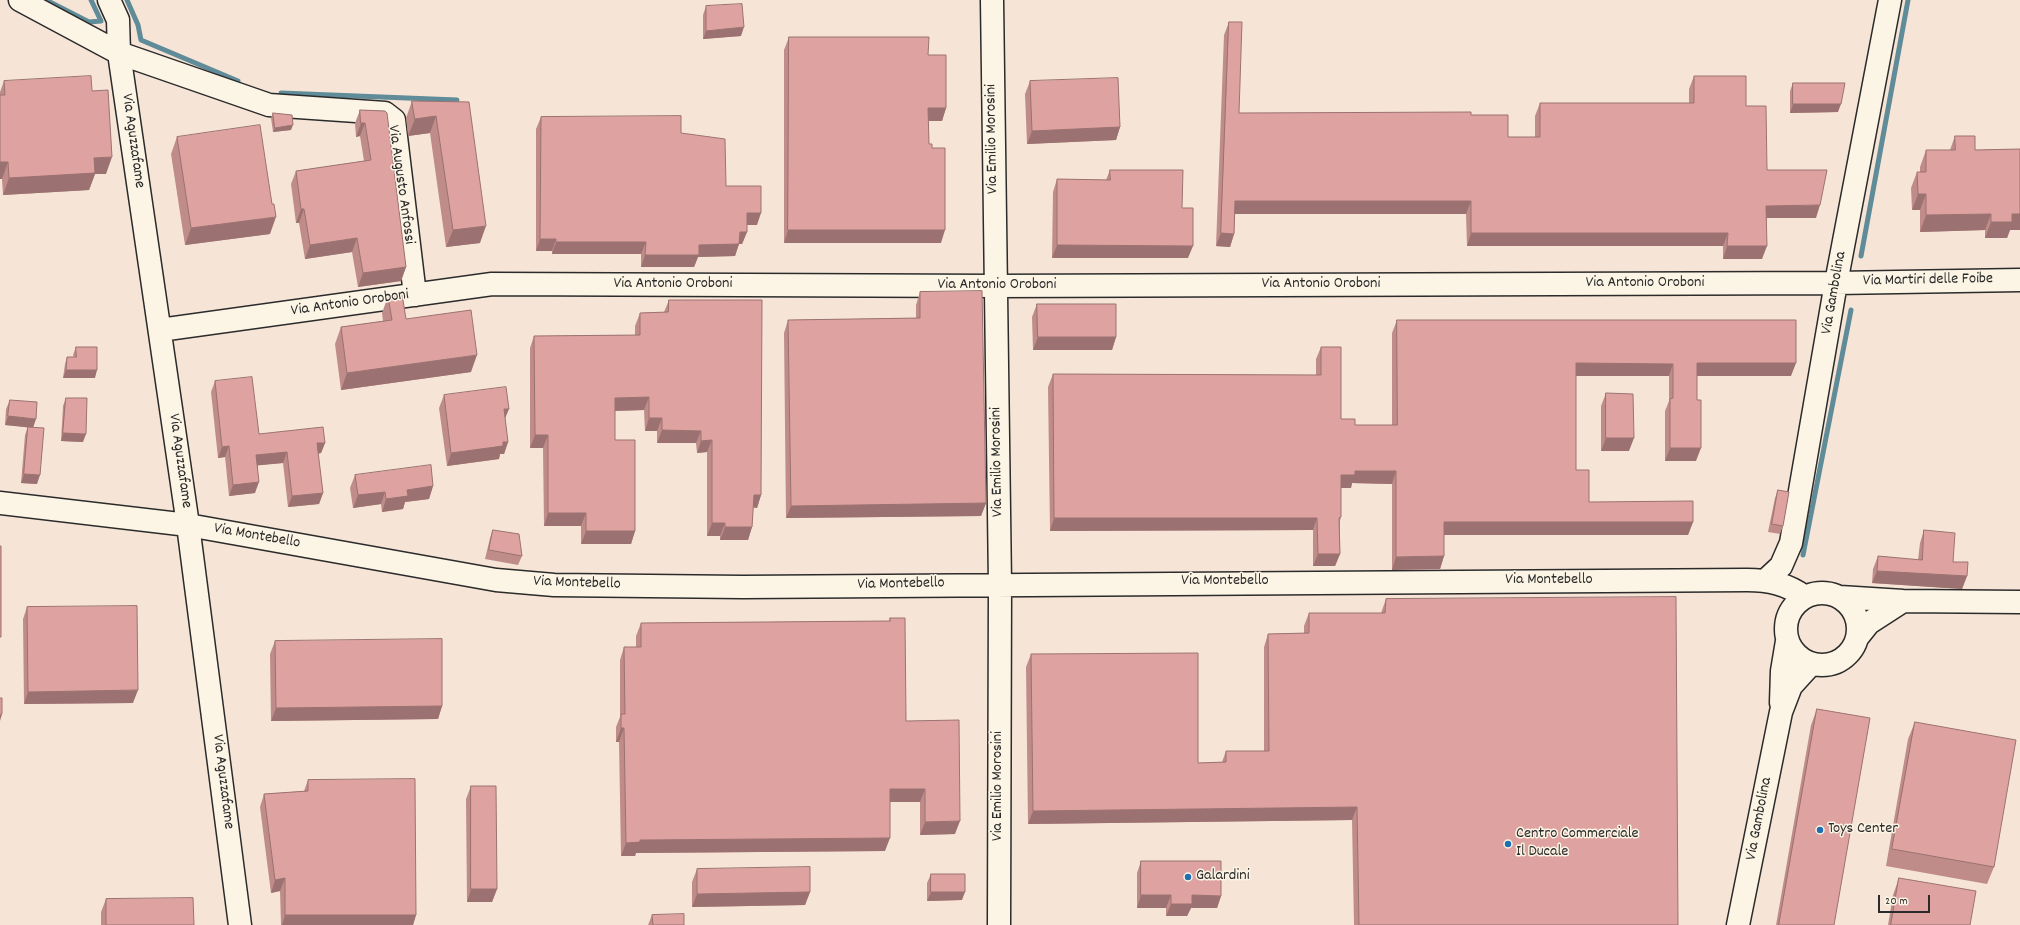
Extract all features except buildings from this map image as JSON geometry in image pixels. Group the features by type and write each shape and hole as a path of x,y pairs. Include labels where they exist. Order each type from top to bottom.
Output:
{"street":[{"name":"Via Augusto Anfossi","path":"20,0 120,53 269,105 385,113 394,120 414,295"},
{"name":"Via Aguzzafame","path":"109,0 118,20 120,53 188,525 240,925"},
{"name":"Via Emilio Morosini","path":"992,0 1000,584 999,925"},
{"name":"Via Gambolina","path":"1757,580 1781,566 1791,543 1836,283 1890,0"},
{"name":"Via Martiri delle Foibe","path":"1836,283 2020,280"},
{"name":"Via Antonio Oroboni","path":"160,330 492,284 995,286 1836,283"},
{"name":"Via Montebello","path":"0,503 188,525 496,580 554,585 744,587 1000,584 1757,580 1774,594 1786,632"},
{"path":"1791,543 1792,567 1798,592"},
{"path":"1757,580 1798,592 1829,593 1840,597 1903,601 2020,602"},
{"name":"Via Gambolina","path":"1781,712 1782,671 1786,632 1789,612 1796,603 1798,592"},
{"path":"1840,597 1849,605 1855,615 1858,626 1857,638"},
{"path":"1786,632 1792,651 1801,659 1811,664 1823,666 1834,663 1845,657 1852,649 1857,638 1868,623 1903,601"},
{"name":"Via Gambolina","path":"1738,925 1781,712 1791,686 1811,664"}],"waterway":[{"path":"46,0 89,22 101,21 91,0"},
{"path":"127,0 138,25 141,40 238,81"},
{"path":"1861,256 1908,0"},
{"path":"281,93 457,100"},
{"path":"1803,555 1851,310"}],"place":[{"name":"Toys Center","path":"1820,830"},
{"name":"Centro Commerciale Il Ducale","path":"1508,844"},
{"name":"Galardini","path":"1188,877"}]}
